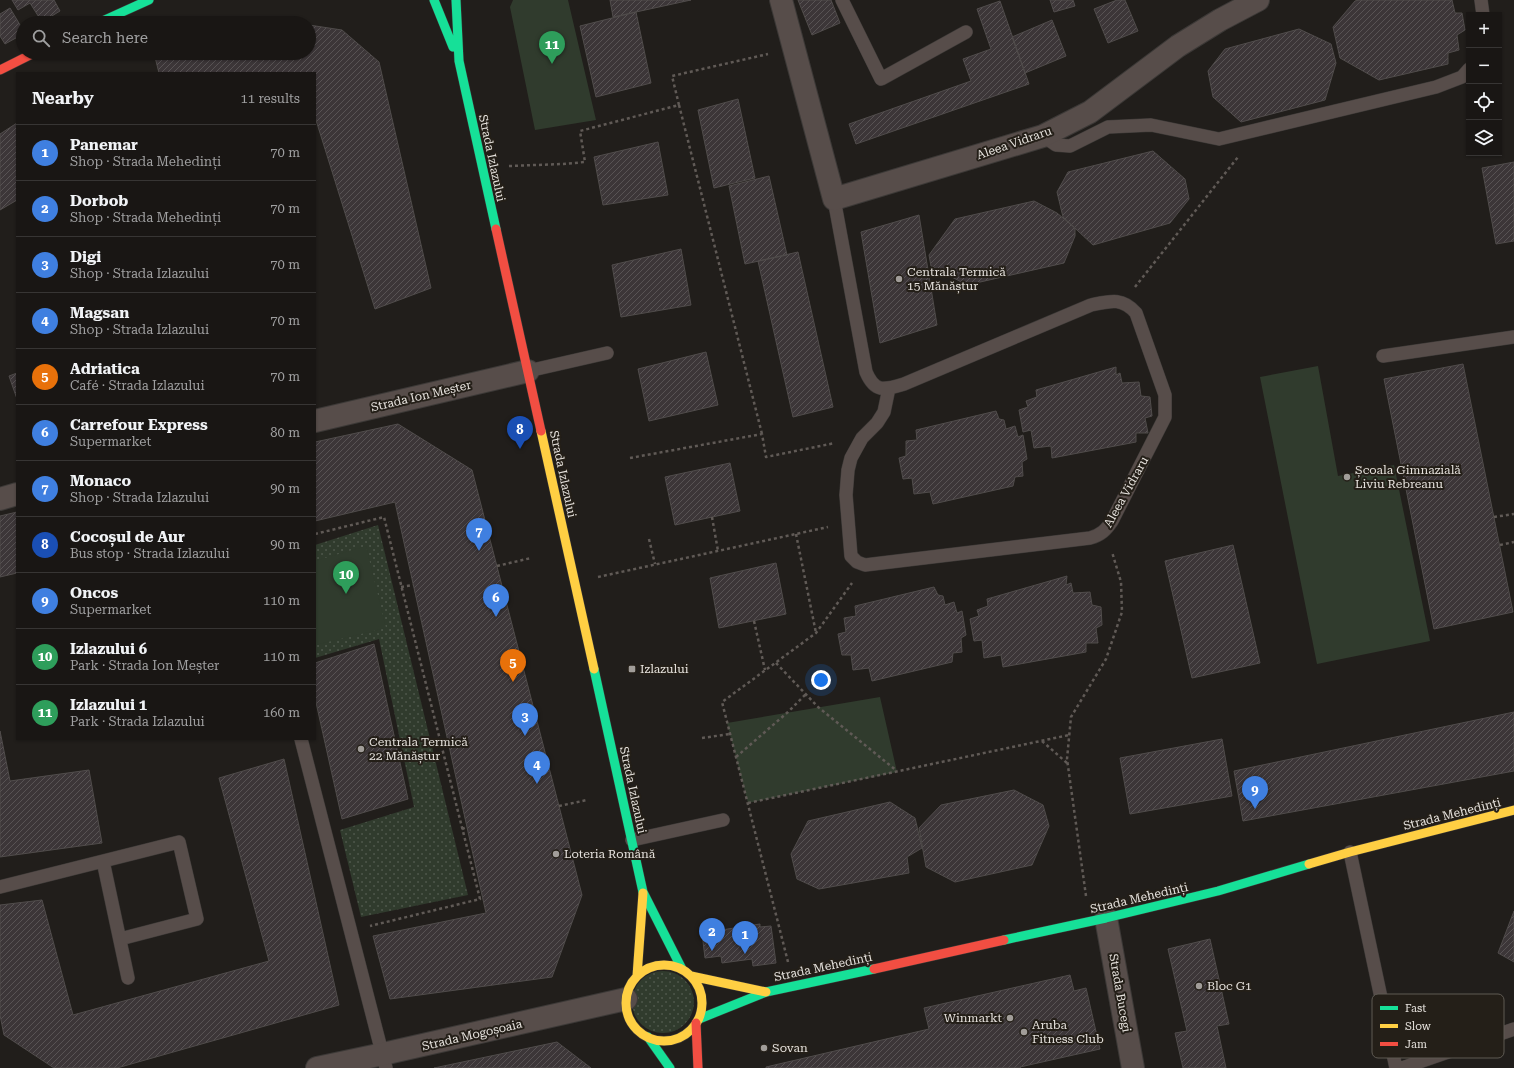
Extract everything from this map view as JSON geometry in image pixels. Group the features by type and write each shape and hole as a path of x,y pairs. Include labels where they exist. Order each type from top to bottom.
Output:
{"main road":[{"path":"114,16 149,0"},
{"name":"Strada Izlazului","path":"434,0 459,61"},
{"name":"Strada Izlazului","path":"456,0 459,61 643,892 682,969"},
{"path":"0,70 20,60"},
{"name":"Strada Mehedinți","path":"698,1021 766,992 1106,918 1218,891 1350,852 1514,810"},
{"name":"Strada Izlazului","path":"637,976 643,892"},
{"name":"Strada Izlazului","path":"626,999 629,987 637,976 647,968 658,965 670,965 682,969 692,976 698,985 702,996 702,1008 698,1021 698,1068"},
{"name":"Strada Mehedinți","path":"692,976 766,992"},
{"path":"626,999 626,1008 629,1017 640,1032 648,1037 670,1041 689,1031 698,1021"},
{"path":"648,1037 670,1068"}],"street":[{"path":"781,0 834,200"},
{"name":"Aleea Vidraru","path":"834,200 1043,136 1090,112 1178,46 1220,20 1258,0"},
{"name":"Strada Ion Meșter","path":"316,421 528,372"},
{"path":"0,499 16,494"},
{"name":"Strada Bucegi","path":"1106,918 1133,1068"},
{"name":"Strada Mogoșoaia","path":"316,1068 384,1061 626,999"}],"lane":[{"path":"842,0 881,79 966,32"},
{"path":"1481,0 1483,12"},
{"path":"1043,136 1056,145 1070,146 1108,127 1151,125 1219,139 1436,87 1462,77 1466,72"},
{"path":"834,200 866,372 871,383 878,388 890,388 904,384 1091,305 1110,301 1123,303"},
{"name":"Aleea Vidraru","path":"865,565 1090,538 1099,535 1106,530 1165,417 1165,395 1136,313 1130,306 1123,303"},
{"path":"1383,356 1514,337"},
{"path":"528,372 607,353"},
{"path":"865,565 857,562 851,556 846,495 848,470 851,458 862,438 877,423 884,412 890,388"},
{"path":"300,740 384,1061"},
{"path":"632,840 723,820"},
{"path":"0,887 179,842 197,919 120,939"},
{"path":"1350,852 1380,994"},
{"path":"103,861 128,978"},
{"path":"1504,1032 1514,1029"},
{"path":"1394,1058 1396,1068"},
{"path":"1402,1068 1431,1058"}],"path":[{"path":"793,48 672,76 762,434 766,457 862,438"},
{"path":"506,166 586,162 580,131 679,105"},
{"path":"1123,303 1261,129"},
{"path":"630,458 762,434"},
{"path":"1494,517 1514,514"},
{"path":"316,534 384,517 480,899 350,930"},
{"path":"712,517 718,551"},
{"path":"594,578 848,522"},
{"path":"1087,902 1067,763 1071,717 1106,659 1122,612 1121,582 1106,530"},
{"path":"796,534 816,633"},
{"path":"649,539 655,564"},
{"path":"1500,545 1514,542"},
{"path":"497,566 531,558"},
{"path":"789,965 722,702 816,633 865,565"},
{"path":"401,587 413,584"},
{"path":"754,621 765,670"},
{"path":"776,663 818,707 897,772"},
{"path":"736,757 788,712 806,694"},
{"path":"702,738 730,734"},
{"path":"748,803 1069,735"},
{"path":"1042,741 1067,763"},
{"path":"559,806 587,800"},
{"path":"462,828 467,827"}],"green space":[{"path":"513,0 568,0 596,120 535,130 510,7"},
{"path":"1318,366 1338,476 1394,465 1430,641 1317,664 1260,377"},
{"path":"378,525 468,895 361,917 340,830 414,807 379,639 316,658 316,545"},
{"path":"366,546 386,628 316,645 316,561"},
{"path":"880,697 897,772 748,803 727,723"},
{"path":"657,971 669,971 685,980 692,990 694,1002 692,1014 685,1024 669,1033 657,1033 646,1028 637,1019 632,1008 632,996 637,985 646,976"}],"building":[{"path":"12,0 54,0 60,11 52,16 38,16 30,3 18,10"},
{"path":"610,0 691,0 613,17"},
{"path":"798,0 831,0 840,23 812,35"},
{"path":"1050,0 1073,0 1075,6 1054,12"},
{"path":"1117,0 1125,0 1138,31 1108,43 1094,9"},
{"path":"1452,0 1455,13 1462,13 1465,30 1457,35 1459,50 1448,53 1448,64 1379,80 1340,58 1333,27 1355,1"},
{"path":"1000,1 1029,84 856,144 849,124 971,81 963,59 991,49 977,9"},
{"path":"10,8 16,18 16,38 5,44 0,36 0,14"},
{"path":"636,12 651,83 596,97 580,26"},
{"path":"1052,20 1066,56 1025,73 1012,37"},
{"path":"316,26 342,30 379,62 431,288 375,309 316,120 316,72 159,72 156,60 316,60"},
{"path":"1299,29 1331,44 1336,63 1325,100 1241,122 1213,97 1208,71 1225,49"},
{"path":"738,99 755,178 714,188 698,110"},
{"path":"16,124 16,201 0,210 0,134"},
{"path":"658,142 668,195 603,205 594,157"},
{"path":"1153,151 1185,179 1189,199 1170,223 1093,245 1063,217 1057,192 1068,172"},
{"path":"1514,162 1514,241 1496,244 1482,168"},
{"path":"769,176 787,255 745,264 729,186"},
{"path":"1034,201 1057,213 1075,228 1075,236 1064,263 967,285 931,266 929,255 955,219"},
{"name":"Centrala Termică 15 Mănăștur","path":"919,215 937,325 880,343 861,232"},
{"path":"681,249 691,305 621,317 612,265"},
{"path":"798,252 833,407 793,417 758,261"},
{"path":"706,352 718,405 649,421 638,369"},
{"path":"1463,364 1513,612 1434,629 1384,379"},
{"path":"1116,367 1116,375 1120,373 1122,383 1139,382 1141,396 1150,397 1152,416 1145,418 1148,433 1136,433 1136,442 1052,458 1051,446 1034,448 1031,430 1023,432 1019,410 1028,407 1026,401 1037,397 1036,390"},
{"path":"16,373 16,396 9,376"},
{"path":"996,411 999,419 1004,420 1006,429 1015,426 1018,437 1023,435 1027,459 1022,462 1023,476 1015,477 1013,486 933,504 930,492 914,494 912,478 903,479 899,458 906,456 906,441 917,440 916,430"},
{"path":"398,424 472,470 582,895 552,977 390,999 373,936 486,913 395,502 316,521 316,442"},
{"path":"730,463 740,511 675,525 665,477"},
{"path":"16,512 16,573 0,577 0,516"},
{"path":"1233,545 1260,663 1192,678 1165,561"},
{"path":"776,563 786,614 719,628 710,578"},
{"path":"1067,576 1066,585 1071,583 1073,593 1090,592 1092,605 1101,607 1102,625 1096,628 1098,643 1086,643 1086,652 1003,667 1001,655 984,658 982,640 974,641 970,619 979,616 977,610 988,606 987,599"},
{"path":"934,587 938,595 943,596 945,605 954,602 957,613 962,611 966,635 961,638 962,652 953,653 952,662 872,681 869,668 853,670 851,655 842,655 838,634 846,632 844,618 856,616 855,606"},
{"name":"Centrala Termică 22 Mănăștur","path":"374,644 408,799 342,819 316,702 316,663"},
{"path":"1514,712 1514,771 1243,821 1234,771"},
{"path":"0,731 10,781 89,770 102,843 0,857"},
{"path":"1222,739 1232,796 1130,814 1120,758"},
{"path":"284,759 339,1005 117,1068 54,1068 4,1035 0,1015 0,905 42,900 73,1015 269,961 219,778"},
{"path":"1014,790 1043,805 1049,826 1032,865 955,882 926,867 919,828 941,805"},
{"path":"890,802 915,818 922,848 907,857 909,873 819,889 797,879 791,854 808,821"},
{"path":"1514,911 1514,962 1498,953"},
{"path":"760,924 760,927 771,926 776,963 753,966 752,959 722,963 721,956 705,958 702,933"},
{"name":"Bloc G1","path":"1210,939 1229,1024 1217,1026 1226,1068 1183,1068 1175,1033 1187,1031 1168,949"},
{"name":"Winmarkt","path":"1070,975 1074,991 1086,988 1100,1049 1020,1067 1021,1068 766,1068 929,1029 924,1008"},
{"path":"557,1042 591,1068 434,1068"}],"traffic: fast":[{"path":"114,16 149,0"},
{"path":"434,0 453,47"},
{"path":"456,0 459,61 496,229"},
{"path":"594,669 643,892 682,969"},
{"path":"1004,940 1106,918 1218,891 1309,864"},
{"path":"699,1019 766,992 874,969"},
{"path":"648,1037 670,1068"}],"traffic: slow":[{"path":"541,431 594,669"},
{"path":"1309,864 1514,810"},
{"path":"637,976 643,893"},
{"path":"664,965 679,968 691,976 699,988 702,1003 699,1018 691,1030 679,1038 664,1041 649,1038 637,1030 629,1018 626,1003 629,988 637,976 649,968 664,965"},
{"path":"691,976 766,992"}],"traffic: jam":[{"path":"0,70 20,60"},
{"path":"496,229 541,431"},
{"path":"874,969 1004,940"},
{"path":"696,1023 698,1068"}],"place":[{"name":"Izlazului 1","path":"552,64"},
{"name":"Centrala Termică 15 Mănăștur","path":"899,279"},
{"name":"Cocoșul de Aur","path":"520,449"},
{"name":"Școala Gimnazială Liviu Rebreanu","path":"1347,477"},
{"name":"Monaco","path":"479,551"},
{"name":"Izlazului 6","path":"346,594"},
{"name":"Carrefour Express","path":"496,617"},
{"name":"Izlazului","path":"632,669"},
{"name":"Adriatica","path":"513,682"},
{"name":"Digi","path":"525,736"},
{"name":"Centrala Termică 22 Mănăștur","path":"361,749"},
{"name":"Magsan","path":"537,784"},
{"name":"Oncos","path":"1255,809"},
{"name":"Loteria Română","path":"556,854"},
{"name":"Dorbob","path":"712,951"},
{"name":"Panemar","path":"745,954"},
{"name":"Bloc G1","path":"1199,986"},
{"name":"Winmarkt","path":"1010,1018"},
{"name":"Aruba Fitness Club","path":"1024,1032"},
{"name":"Sovan","path":"764,1048"}]}
